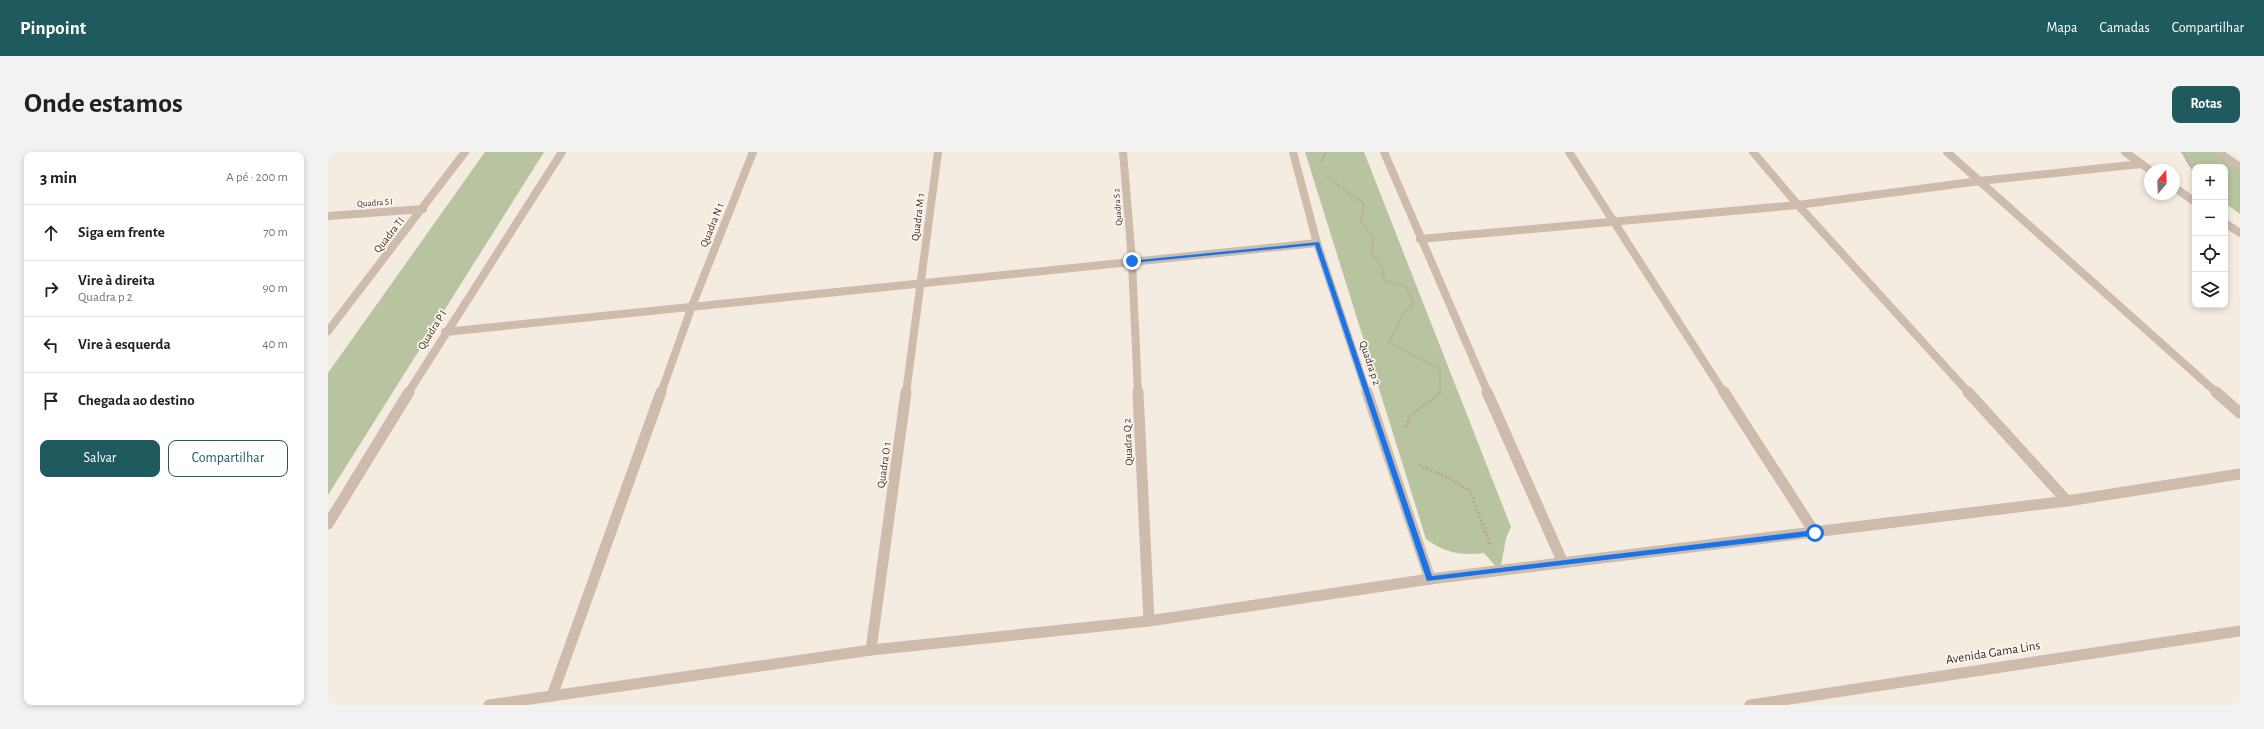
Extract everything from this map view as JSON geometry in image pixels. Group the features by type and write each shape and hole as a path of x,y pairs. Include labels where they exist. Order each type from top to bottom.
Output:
{"street":[{"name":"Quadra TI","path":"328,331 466,152"},
{"name":"Quadra P I","path":"328,524 445,332 562,152"},
{"name":"Quadra N 1","path":"552,696 692,306 753,152"},
{"name":"Quadra M 1","path":"921,284 938,152"},
{"name":"Quadra S 2","path":"1123,152 1132,261"},
{"name":"Quadra p 2","path":"1293,152 1317,243 1430,579"},
{"path":"1384,152 1420,239 1563,563"},
{"path":"1569,152 1615,220 1815,533"},
{"path":"1753,152 1798,205 2067,501"},
{"path":"1947,152 2240,413"},
{"path":"2124,152 2144,166"},
{"path":"2218,152 2240,167"},
{"path":"2227,158 2240,157"},
{"path":"1420,239 1615,220 1798,205 1980,181 2140,164"},
{"path":"2180,191 2192,200"},
{"name":"Quadra S I","path":"328,216 423,209"},
{"path":"2228,225 2240,233"},
{"path":"445,332 1317,243"},
{"name":"Quadra Q 2","path":"1132,261 1149,621"},
{"name":"Quadra O 1","path":"871,650 921,284"},
{"path":"489,705 871,650 1149,621 1430,579 2067,501 2240,474"},
{"name":"Avenida Gama Lins","path":"1750,705 2240,630"}],"path":[{"path":"1318,168 1326,152"},
{"path":"2182,152 2192,170"},
{"path":"1323,172 1331,182 1354,193 1364,204 1361,222 1373,237 1372,253 1383,268 1384,280 1405,286 1414,302 1403,314 1390,343 1440,369 1441,392 1410,416 1403,434"},
{"path":"1412,463 1447,477 1470,491 1500,571"}],"green space":[{"path":"485,152 544,152 328,495 328,373"},
{"path":"1305,152 1364,152 1511,527 1506,538 1500,571 1484,553 1461,554 1440,548 1426,539"},
{"path":"2182,152 2214,152 2240,170 2240,214 2228,205 2228,164 2192,164 2192,170"}],"route":[{"path":"1132,261 1317,243 1430,579 1815,533"}]}
